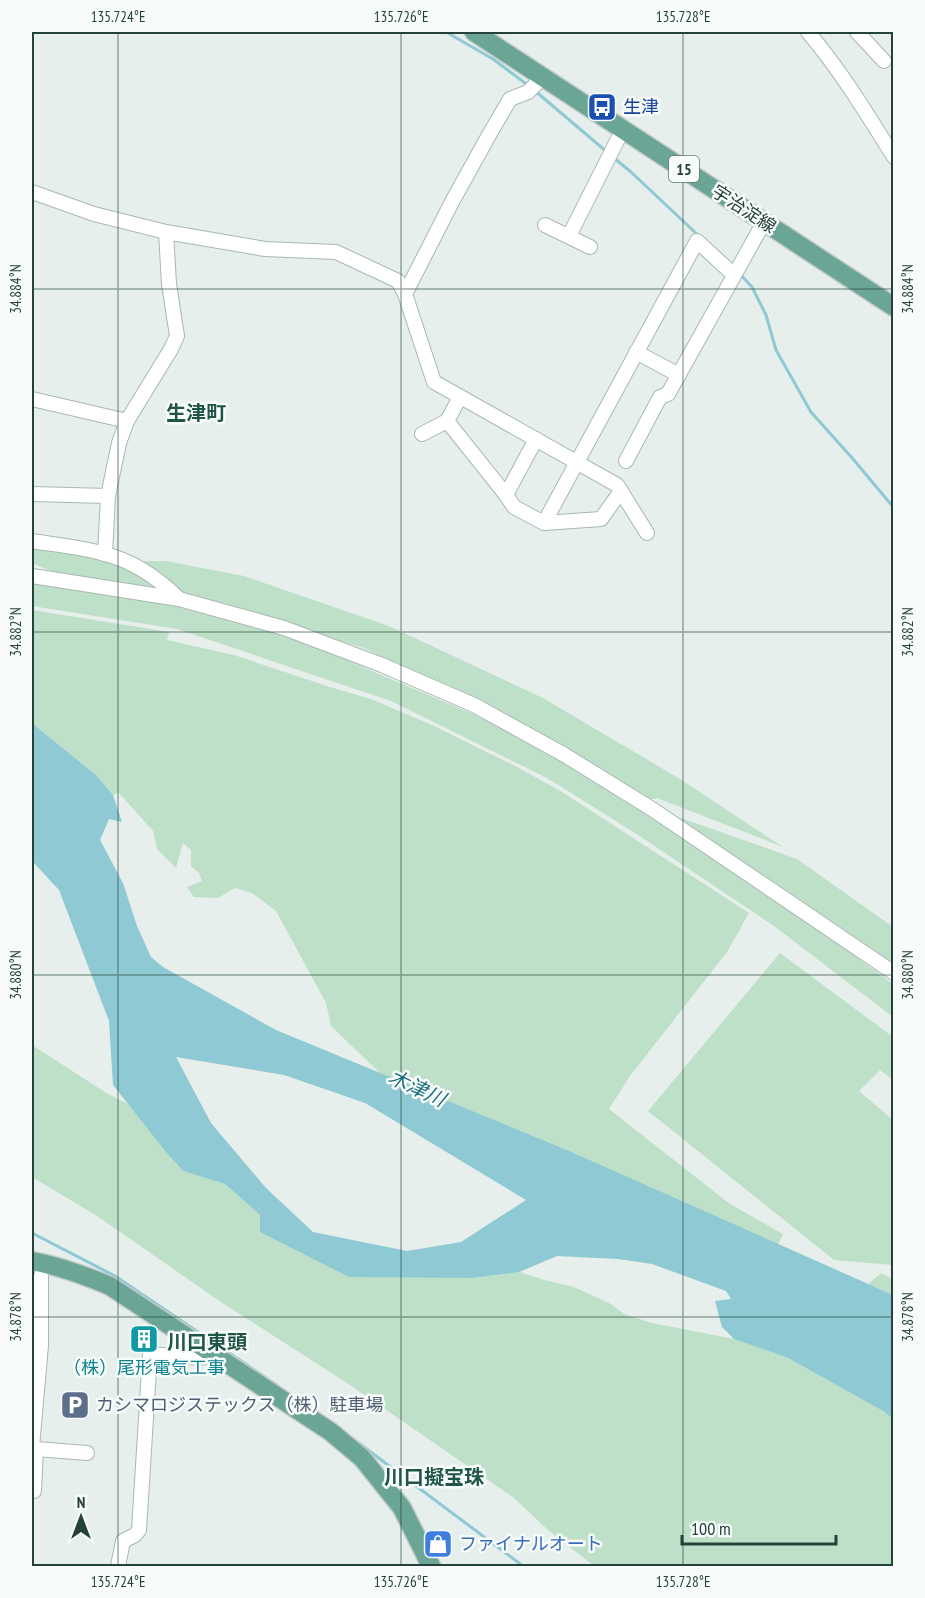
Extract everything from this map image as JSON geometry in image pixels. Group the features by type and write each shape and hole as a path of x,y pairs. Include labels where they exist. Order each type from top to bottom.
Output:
{"main road":[{"name":"宇治淀線","path":"474,32 894,307"},
{"path":"36,1269 52,1265 110,1286 331,1432 362,1458 402,1508 431,1566"}],"street":[{"path":"808,32 830,57 894,157"},
{"path":"857,32 884,61"},
{"path":"405,294 463,182 510,99 528,92 543,77"},
{"path":"569,236 623,129"},
{"path":"32,192 94,214 166,232 265,249 336,252 398,281 405,294 434,382 617,485 647,533"},
{"path":"626,461 660,397 668,393 679,375 764,222"},
{"path":"545,225 590,247"},
{"path":"105,554 108,496 119,443 128,421 177,336 169,284 166,232"},
{"path":"544,523 697,241 734,275"},
{"path":"636,352 679,375"},
{"path":"422,434 447,421 460,397"},
{"path":"32,399 128,421"},
{"path":"447,421 514,507 544,523 601,519 621,491"},
{"path":"506,495 536,439"},
{"path":"32,494 108,496"},
{"path":"32,541 105,554 128,562 154,578 179,599"},
{"path":"32,568 49,578"},
{"path":"32,576 179,599 284,628 382,665 474,705 563,754 652,809 894,973"},
{"path":"34,1491 36,1269"},
{"path":"118,1566 123,1541 135,1535 139,1530 150,1354 200,1358 214,1354"},
{"path":"33,1447 87,1454"}],"green space":[{"path":"32,546 104,557 123,564 167,593 51,571 32,563"},
{"path":"132,561 166,561 244,576 389,626 543,698 680,779 783,847 657,798 646,801 477,702 364,648 182,594"},
{"path":"32,580 178,607 288,635 475,715 555,756 646,810 786,905 893,984 893,1017 774,926 635,833 547,778 391,701 177,629 32,606"},
{"path":"32,610 169,632 167,640 234,655 371,699 434,726 559,790 749,913 727,952 630,1076 609,1109 730,1204 783,1234 778,1245 567,1150 381,1074 331,1026 326,1003 276,911 252,893 235,888 218,898 194,897 187,887 202,881 199,873 191,866 191,850 183,843 176,868 157,849 153,831 119,793 113,795 97,776 32,723"},
{"path":"667,813 797,859 893,927 893,966"},
{"path":"780,953 893,1037 892,1079 880,1070 859,1091 893,1120 893,1265 834,1260 648,1111"},
{"path":"32,1045 108,1094 128,1104 183,1171 225,1184 260,1215 261,1232 349,1276 472,1278 519,1272 574,1287 611,1304 624,1314 652,1323 734,1339 788,1358 886,1412 893,1419 893,1566 594,1566 548,1530 514,1498 97,1216 32,1177"},
{"path":"881,1273 893,1279 893,1295 868,1284"}],"water":[{"path":"32,723 97,776 113,795 122,822 109,819 100,840 123,883 137,926 151,957 163,967 276,1030 567,1150 893,1295 893,1419 885,1412 788,1358 734,1339 722,1327 715,1301 731,1299 726,1291 652,1264 618,1259 557,1256 519,1272 472,1278 349,1277 260,1232 260,1215 225,1184 183,1171 113,1085 109,1021 59,890 32,861","holes":["176,1057 284,1075 365,1103 526,1200 461,1242 407,1251 313,1232 266,1188 211,1123"]}],"waterway":[{"path":"446,32 493,59 529,86"},
{"path":"534,90 607,152"},
{"path":"614,158 700,237"},
{"path":"740,274 752,287 766,315 776,350 811,412 894,508"},
{"path":"32,1233 115,1276 278,1386"},
{"path":"352,1438 523,1566"}],"place":[{"name":"生津","path":"602,107"},
{"name":"（株）尾形電気工事","path":"144,1339"},
{"name":"カシマロジステックス（株）駐車場","path":"75,1405"},
{"name":"ファイナルオート","path":"438,1544"}],"district":[{"name":"生津町","path":"196,413"},
{"name":"川口東頭","path":"207,1342"},
{"name":"川口擬宝珠","path":"434,1477"}],"water label":[{"name":"木津川","path":"417,1088"}]}
